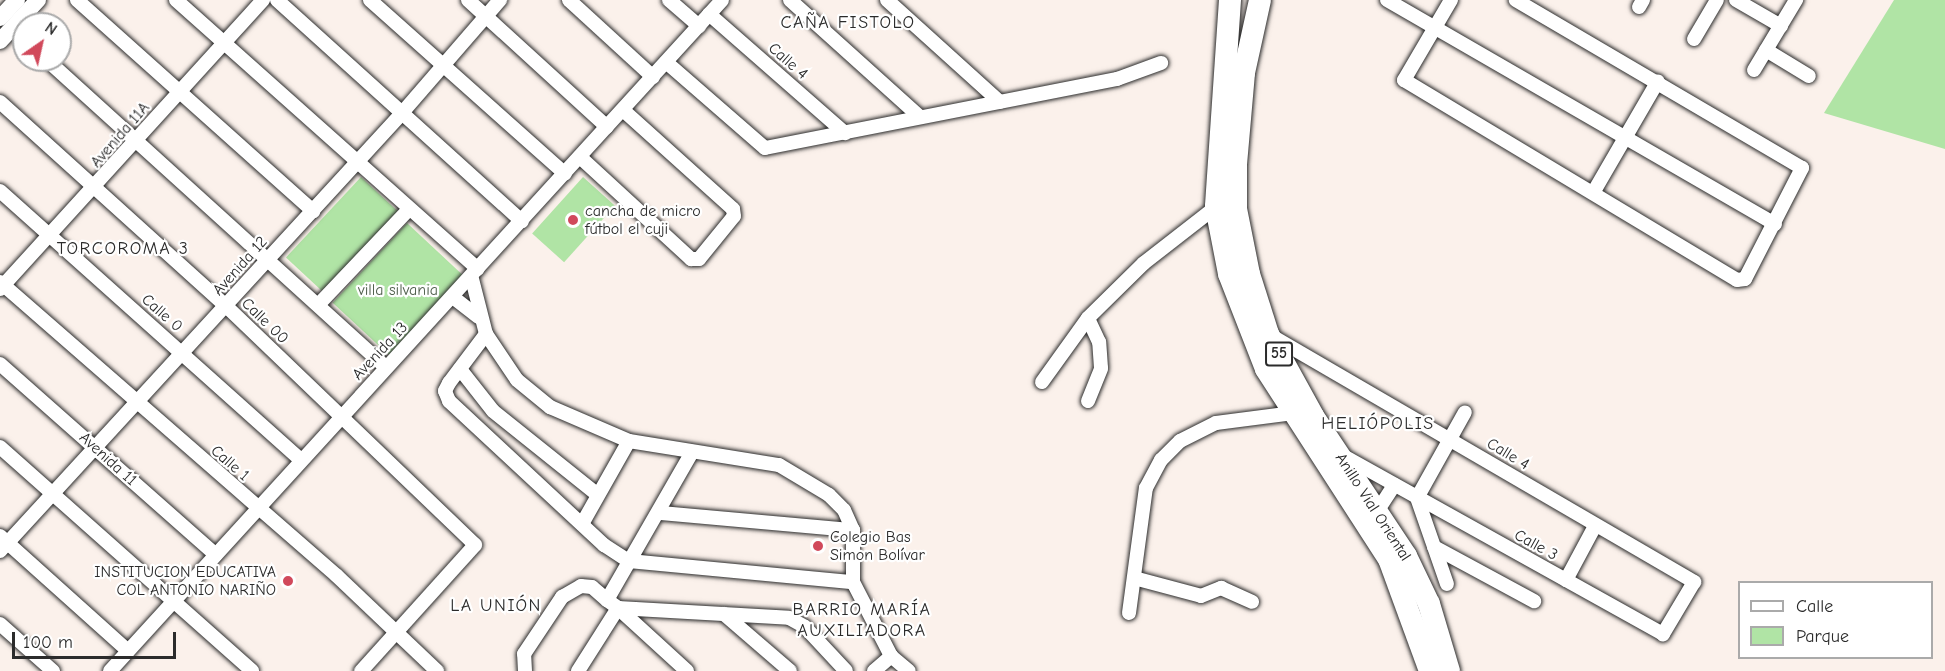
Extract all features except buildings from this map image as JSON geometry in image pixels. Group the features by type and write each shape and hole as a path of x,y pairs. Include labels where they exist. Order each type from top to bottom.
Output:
{"highway":[{"name":"Anillo Vial Oriental","path":"1230,0 1216,207 1242,314 1266,369 1389,559 1430,671"},
{"name":"Anillo Vial Oriental","path":"1260,0 1244,73 1236,209 1268,334 1290,375 1378,510 1429,604 1449,671"}],"street":[{"path":"0,41 17,0"},
{"path":"7,24 38,0"},
{"path":"77,0 313,211"},
{"path":"176,0 409,208 475,274 478,317 486,334 517,380 550,407 629,441 779,465 829,495 844,510 853,530 853,582 891,656 909,671"},
{"name":"Avenida 11A","path":"1,286 96,187 263,0"},
{"path":"276,0 522,221"},
{"path":"370,0 564,174"},
{"path":"468,0 607,128"},
{"name":"Avenida 12","path":"2,543 137,404 402,113 442,64 500,0"},
{"path":"568,0 653,77"},
{"path":"669,0 699,26"},
{"name":"Avenida 13","path":"110,671 385,367 454,298 722,0"},
{"path":"790,0 919,116"},
{"path":"887,0 1000,102"},
{"path":"1387,0 1775,224"},
{"path":"1450,0 1404,80 1737,280 1745,279 1802,168 1658,81 1516,0"},
{"path":"1694,39 1717,0"},
{"path":"1736,0 1781,26"},
{"path":"1754,70 1796,0"},
{"name":"Calle 4","path":"709,14 844,132"},
{"path":"1766,50 1809,76"},
{"path":"666,62 765,148 1117,79 1161,63"},
{"path":"60,72 319,304 385,367"},
{"path":"1593,193 1658,81"},
{"name":"Calle 00","path":"0,102 226,306 476,545 396,633"},
{"path":"580,157 691,259 699,259 734,216 733,209 623,110"},
{"name":"Calle 0","path":"0,191 301,459"},
{"path":"1042,382 1088,318 1144,263 1216,207"},
{"path":"319,304 409,208"},
{"name":"Calle 1","path":"1,286 258,508 437,671"},
{"path":"454,298 478,317"},
{"path":"1088,318 1099,342 1101,368 1088,401"},
{"path":"486,334 445,391 449,401 582,524 629,561 853,582"},
{"name":"Calle 4","path":"1268,334 1694,582 1663,634"},
{"path":"1290,375 1306,356"},
{"name":"Avenida 11","path":"0,364 216,555"},
{"path":"460,369 493,411 598,495"},
{"path":"1447,584 1417,498 1465,412"},
{"path":"1130,613 1146,488 1161,460 1180,441 1216,423 1293,413"},
{"path":"582,524 629,441"},
{"path":"0,447 172,603 252,671"},
{"path":"578,671 613,604 629,561 661,513 692,452"},
{"name":"Calle 3","path":"1340,455 1663,634"},
{"path":"1378,510 1394,485"},
{"path":"661,513 853,530"},
{"path":"1566,580 1595,525"},
{"path":"2,543 128,651"},
{"path":"1434,547 1534,601"},
{"path":"1134,578 1201,596 1221,588 1252,602"},
{"path":"525,671 524,654 562,597 581,585 592,586 687,671"},
{"path":"613,604 789,618 805,627 846,671"},
{"path":"724,614 790,671"},
{"path":"0,624 53,671"},
{"path":"361,671 396,633"},
{"path":"874,671 891,656"}],"green space":[{"path":"1894,0 1945,0 1945,149 1824,113"},
{"path":"361,177 398,211 323,292 286,257"},
{"name":"cancha de micro fútbol el cuji","path":"583,177 615,206 564,262 532,233"},
{"name":"villa silvania","path":"407,223 465,277 390,357 333,303"}],"place":[{"name":"cancha de micro fútbol el cuji","path":"573,220"},
{"name":"Colegio Bas Simon Bolívar","path":"818,546"},
{"name":"INSTITUCION EDUCATIVA COL ANTONIO NARIÑO","path":"288,581"}],"district":[{"name":"CAÑA FISTOLO","path":"848,23"},
{"name":"TORCOROMA 3","path":"123,249"},
{"name":"HELIÓPOLIS","path":"1378,424"},
{"name":"LA UNIÓN","path":"496,606"},
{"name":"BARRIO MARÍA AUXILIADORA","path":"862,621"}]}
